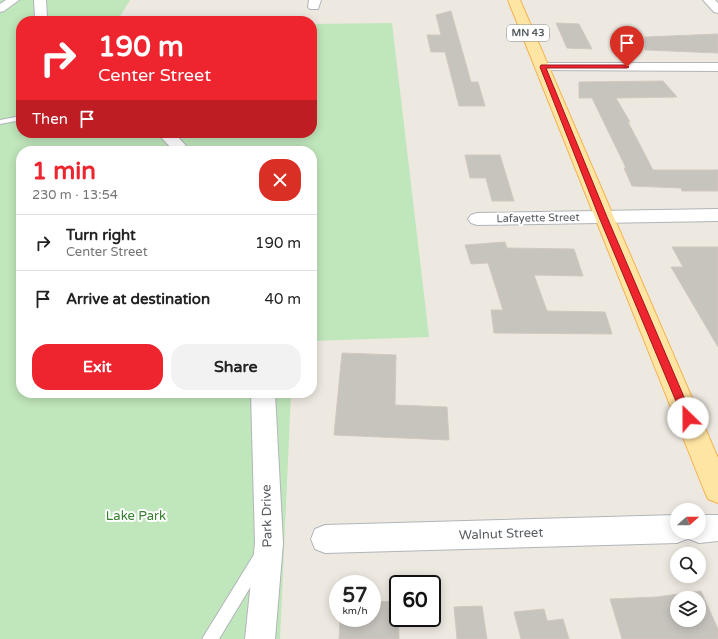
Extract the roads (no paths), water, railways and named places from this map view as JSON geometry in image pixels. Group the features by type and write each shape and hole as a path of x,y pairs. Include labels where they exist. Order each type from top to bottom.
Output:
{"main road":[{"name":"MN 43","path":"514,0 543,67 603,217 718,490"}],"street":[{"path":"0,9 13,0"},
{"path":"40,0 41,16"},
{"path":"709,0 718,10"},
{"path":"543,67 718,67"},
{"path":"170,138 178,146"},
{"name":"Lafayette Street","path":"478,219 718,215"},
{"name":"Park Drive","path":"260,639 269,543 263,398"},
{"path":"706,529 718,528"},
{"name":"Walnut Street","path":"325,539 670,529"}],"lane":[{"path":"0,122 16,119"},
{"path":"210,639 269,543"}],"park label":[{"name":"Lake Park","path":"136,516"}]}
